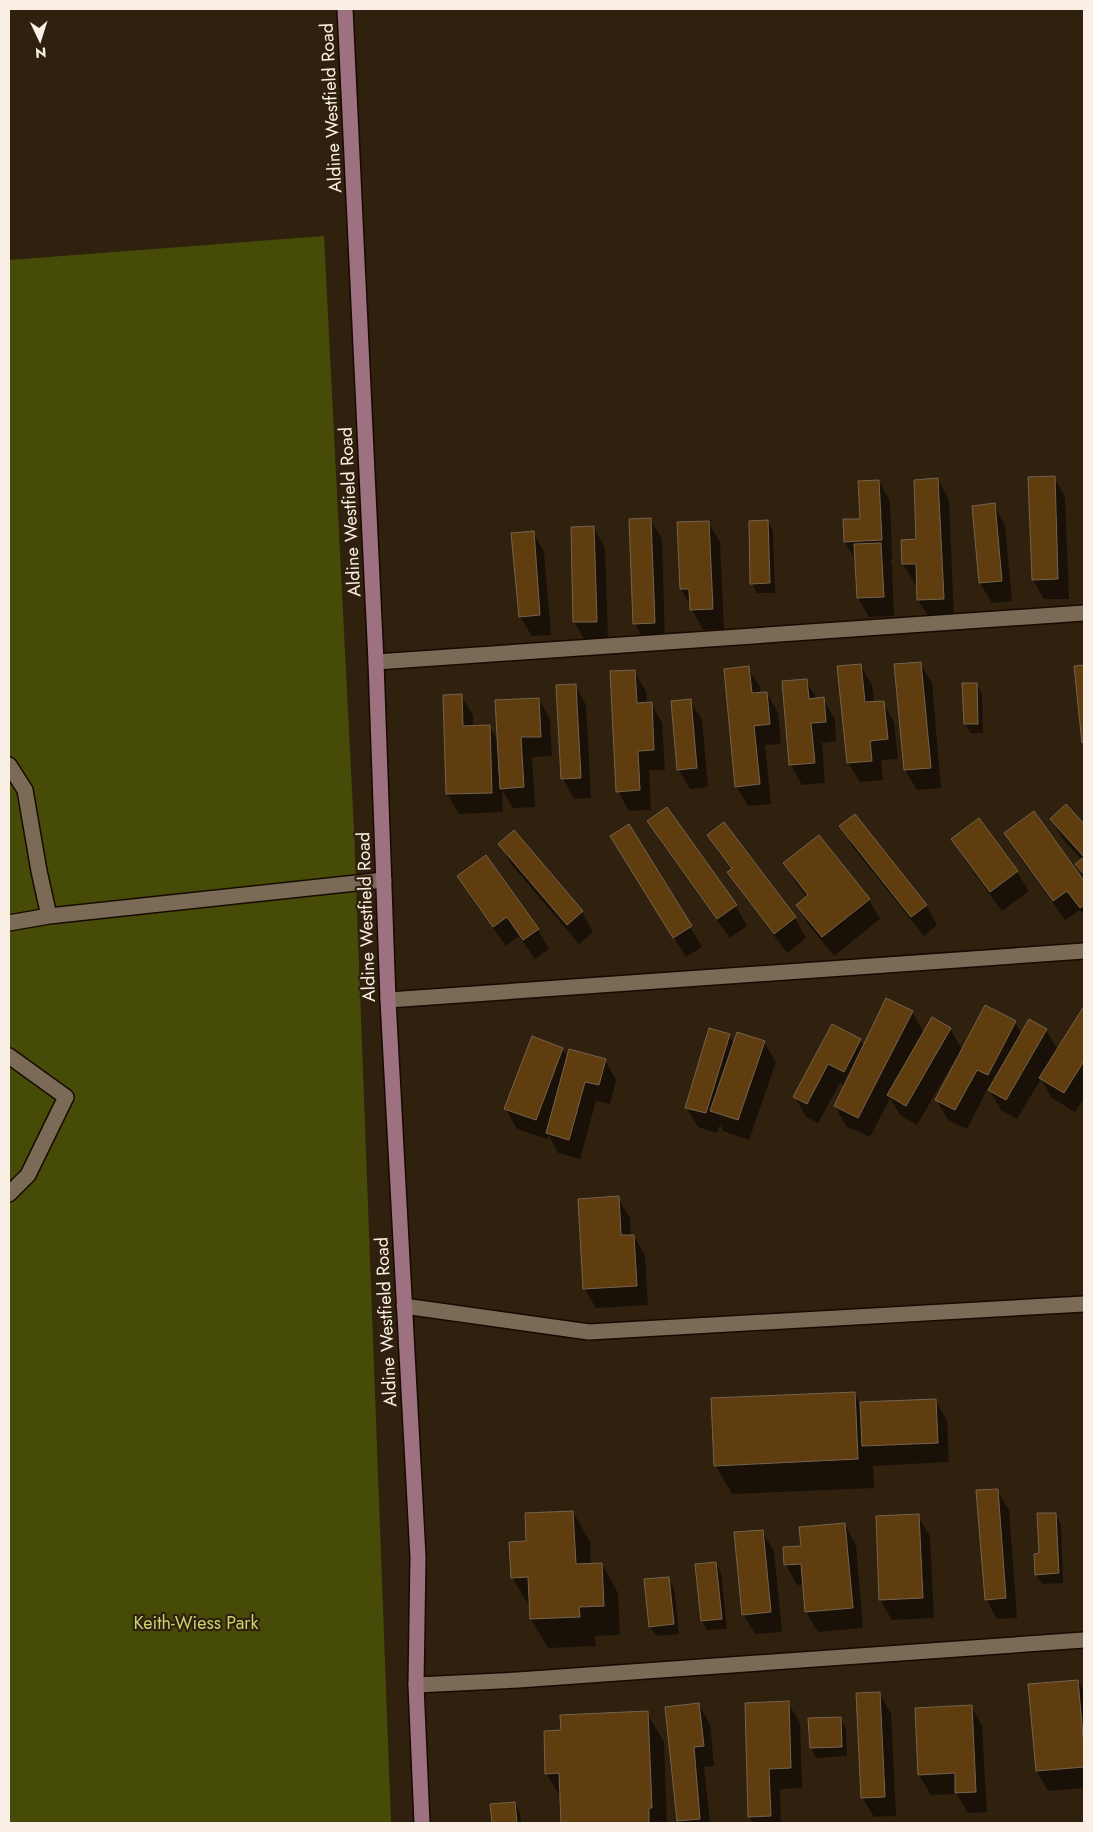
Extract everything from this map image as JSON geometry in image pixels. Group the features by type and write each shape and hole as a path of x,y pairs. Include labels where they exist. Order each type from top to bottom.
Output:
{"main road":[{"name":"Aldine Westfield Road","path":"345,9 376,662 388,1000 418,1557 416,1686 422,1823"}],"lane":[{"path":"376,662 1084,613"},
{"path":"9,765 25,790 49,916"},
{"path":"9,923 49,916 384,880"},
{"path":"388,1000 1084,951"},
{"path":"9,1056 66,1097 28,1175 9,1194"},
{"path":"404,1306 589,1332 1084,1304"},
{"path":"416,1686 526,1680 1084,1640"}],"green space":[{"name":"Keith-Wiess Park","path":"324,236 354,830 391,1823 9,1823 9,260"}],"building":[{"path":"1055,476 1058,579 1032,580 1028,477"},
{"path":"938,478 944,599 917,600 916,564 902,564 901,540 916,539 914,480"},
{"path":"879,480 882,540 844,542 843,519 860,519 858,481"},
{"path":"995,503 1002,581 979,583 972,506"},
{"path":"651,518 655,623 633,624 629,519"},
{"path":"768,520 770,583 750,584 749,521"},
{"path":"709,521 713,609 690,610 689,589 680,589 677,522"},
{"path":"594,526 597,622 573,622 571,527"},
{"path":"534,531 540,615 519,617 511,533"},
{"path":"881,543 884,597 857,598 854,544"},
{"path":"921,662 931,768 904,770 894,664"},
{"path":"861,664 865,702 884,701 888,739 870,741 872,761 847,763 837,666"},
{"path":"1084,665 1084,742 1082,743 1074,666"},
{"path":"749,666 752,693 767,692 770,724 754,726 760,784 735,787 724,669"},
{"path":"635,670 637,703 652,702 654,750 638,751 640,790 616,792 610,671"},
{"path":"807,679 809,699 824,697 826,722 811,723 815,763 789,765 782,681"},
{"path":"962,683 977,683 978,724 964,724"},
{"path":"576,684 581,778 561,779 556,685"},
{"path":"462,694 463,726 490,725 492,793 446,794 443,695"},
{"path":"539,698 541,737 521,737 524,787 500,789 495,700"},
{"path":"691,699 697,768 677,770 671,701"},
{"path":"1066,804 1084,824 1084,857 1050,819"},
{"path":"667,807 737,905 717,919 647,821"},
{"path":"1034,811 1084,881 1084,905 1080,908 1067,891 1053,901 1004,833"},
{"path":"855,814 927,905 911,917 839,826"},
{"path":"979,818 1018,871 990,892 951,839"},
{"path":"724,822 796,917 774,934 727,872 732,869 707,835"},
{"path":"629,824 692,926 673,938 610,836"},
{"path":"514,830 583,911 567,925 498,844"},
{"path":"819,835 870,899 822,937 796,905 808,895 783,863"},
{"path":"486,855 539,929 523,940 507,917 493,927 457,876"},
{"path":"1084,857 1084,874 1075,864"},
{"path":"886,998 913,1011 858,1118 834,1106"},
{"path":"985,1005 1016,1021 988,1075 977,1070 955,1110 935,1100"},
{"path":"1084,1006 1084,1061 1064,1093 1039,1078"},
{"path":"932,1017 951,1028 906,1106 887,1095"},
{"path":"1029,1019 1047,1029 1006,1100 988,1090"},
{"path":"832,1024 861,1039 844,1072 828,1064 807,1104 793,1097"},
{"path":"709,1028 730,1034 706,1113 685,1108"},
{"path":"737,1032 765,1041 738,1120 710,1111"},
{"path":"532,1036 563,1048 536,1120 504,1109"},
{"path":"569,1049 606,1059 599,1085 585,1082 569,1140 546,1133"},
{"path":"619,1196 621,1235 634,1235 637,1286 583,1289 578,1199"},
{"path":"855,1392 858,1459 714,1466 711,1398"},
{"path":"936,1399 938,1443 862,1446 860,1402"},
{"path":"998,1489 1006,1598 985,1600 976,1490"},
{"path":"573,1511 576,1564 602,1563 604,1606 579,1607 580,1617 530,1619 528,1577 511,1578 509,1542 526,1541 525,1513"},
{"path":"1037,1513 1056,1513 1059,1573 1035,1575 1034,1554 1039,1553"},
{"path":"919,1514 923,1598 879,1600 876,1516"},
{"path":"845,1523 853,1608 805,1612 801,1564 784,1565 783,1547 801,1546 799,1527"},
{"path":"763,1530 771,1612 742,1615 734,1532"},
{"path":"716,1562 722,1619 701,1621 695,1564"},
{"path":"669,1577 674,1624 649,1627 644,1579"},
{"path":"1078,1680 1084,1767 1036,1771 1028,1684"},
{"path":"880,1692 885,1797 861,1798 856,1693"},
{"path":"789,1701 791,1768 769,1769 771,1816 748,1817 745,1703"},
{"path":"699,1703 704,1746 694,1747 700,1819 677,1821 665,1707"},
{"path":"972,1705 976,1792 955,1793 955,1773 918,1775 915,1708"},
{"path":"648,1711 652,1808 649,1808 649,1823 561,1823 559,1773 545,1774 544,1731 561,1730 560,1715"},
{"path":"841,1717 842,1747 810,1748 808,1718"},
{"path":"515,1802 517,1823 492,1823 490,1804"}]}
